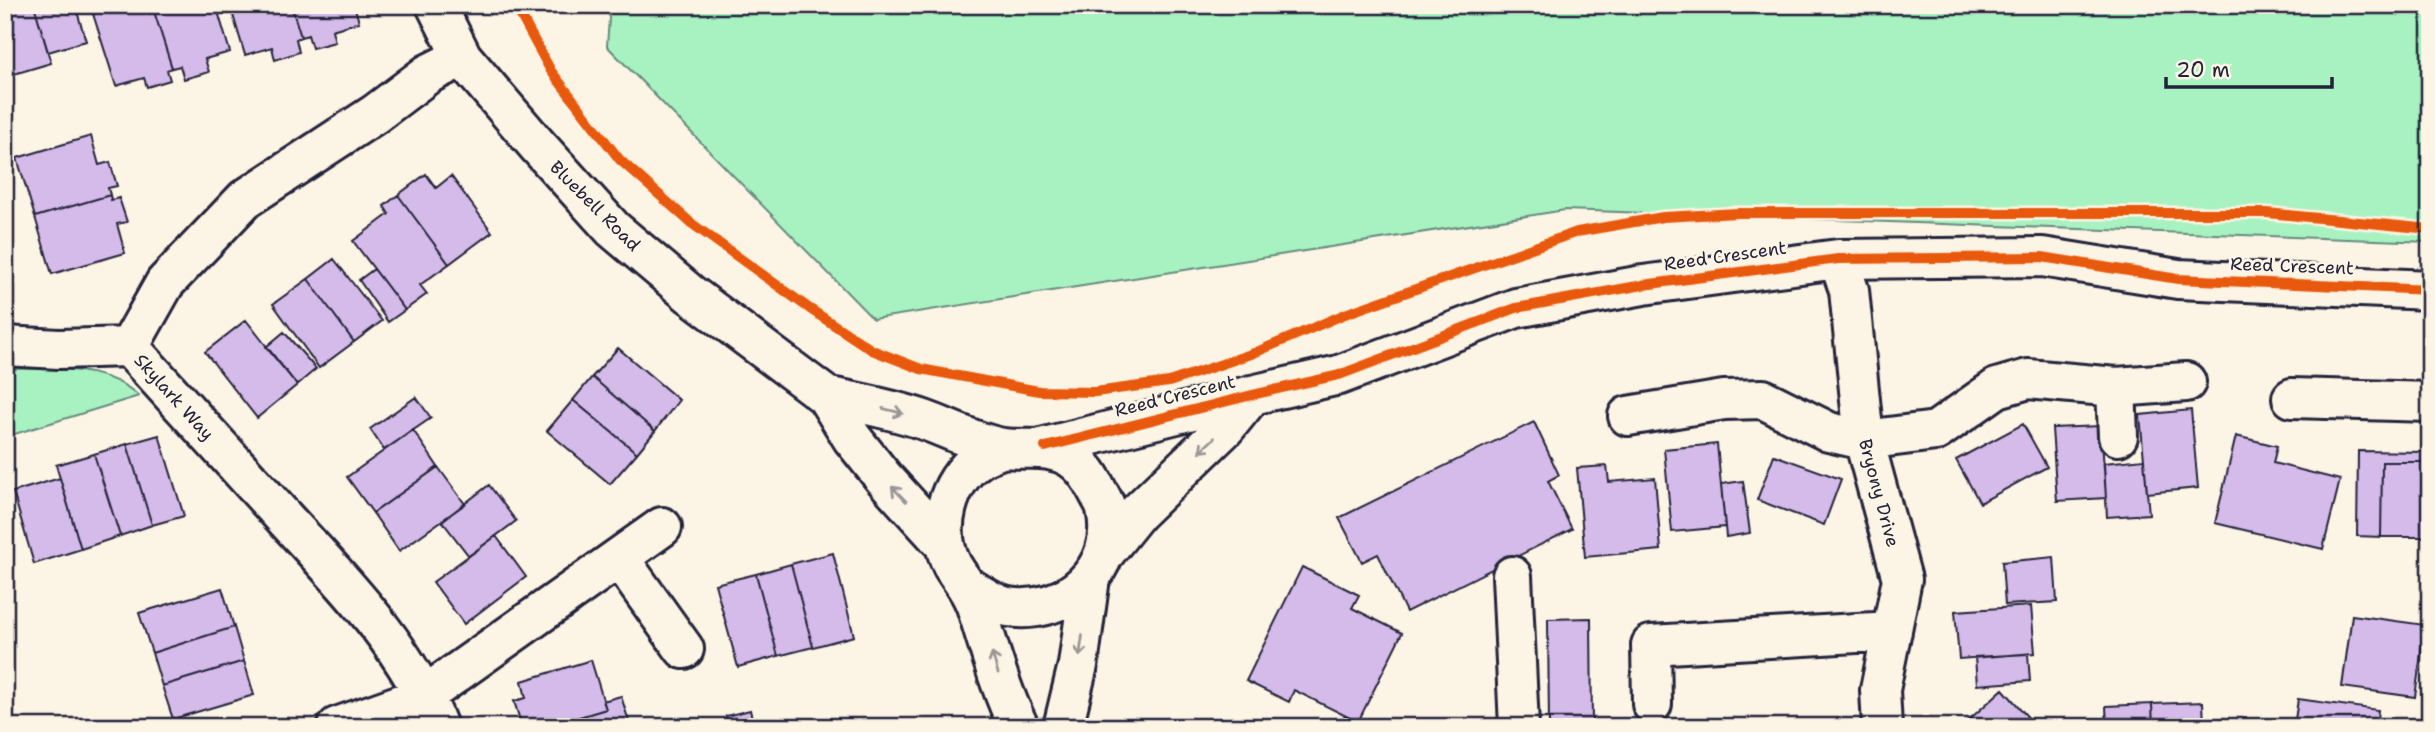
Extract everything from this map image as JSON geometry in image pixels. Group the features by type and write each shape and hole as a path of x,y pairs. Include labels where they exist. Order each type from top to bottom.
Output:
{"street":[{"name":"Bluebell Road","path":"436,5 462,57 613,229 690,293 826,396 852,438 883,477 945,545"},
{"name":"Skylark Way","path":"431,712 393,644 346,586 129,347 165,283 245,198 375,114 428,74 462,57"},
{"name":"Reed Crescent","path":"1045,447 1339,375 1516,308 1643,285 1839,259 2042,257 2178,279 2430,290"},
{"name":"Bryony Drive","path":"1839,259 1849,289 1864,440 1902,579 1880,690 1882,727"},
{"path":"5,346 58,349 129,347"},
{"path":"1628,416 1724,400 1763,399 1829,432 1864,440 1936,432 1997,388 2028,379 2116,387 2186,382"},
{"path":"2116,387 2118,436"},
{"name":"Reed Crescent","path":"1097,566 1137,513 1226,427 1252,395"},
{"name":"Bluebell Road","path":"826,396 897,411 1003,448 1045,447 1072,458 1088,473 1107,509 1107,537 1097,566 1063,727"},
{"path":"2292,398 2430,402"},
{"name":"Bluebell Road","path":"1003,448 979,459 958,479 946,509 945,545 952,565 970,589 997,672 1019,727"},
{"path":"337,727 431,712 619,558 662,527"},
{"path":"619,558 684,649"},
{"name":"Bluebell Road","path":"970,589 1005,607 1033,609 1052,605 1078,591 1097,566"},
{"path":"1512,576 1519,727"},
{"path":"1652,704 1651,645 1892,631"}],"green space":[{"path":"610,5 2430,5 2430,242 1565,210 873,319 607,46"},
{"path":"5,369 58,369 93,373 110,378 139,396 5,437"}],"building":[{"path":"5,5 34,5 51,63 14,74 5,45"},
{"path":"34,5 75,5 86,41 48,52"},
{"path":"122,5 152,5 172,68 167,70 170,80 147,87 144,78 116,86 93,14"},
{"path":"152,5 216,5 230,52 205,59 209,72 184,79 180,66 172,68"},
{"path":"230,5 291,5 301,37 296,39 299,52 275,60 272,47 245,55"},
{"path":"291,5 354,5 359,22 332,30 335,42 312,48 308,35 301,37"},
{"path":"5,45 14,74 5,77"},
{"path":"91,136 99,165 110,162 117,186 108,188 110,195 35,217 17,158"},
{"path":"426,174 436,188 451,176 492,232 449,264 398,195"},
{"path":"110,195 111,200 119,198 127,222 117,224 125,253 52,274 35,217"},
{"path":"398,195 449,264 420,285 427,294 405,310 353,241 389,214 384,206"},
{"path":"334,259 382,321 354,342 308,279"},
{"path":"374,269 405,310 388,322 359,280"},
{"path":"308,279 354,342 319,368 273,304"},
{"path":"246,320 297,385 257,418 205,352"},
{"path":"284,332 316,369 297,385 266,347"},
{"path":"618,348 679,400 655,431 592,377"},
{"path":"592,377 655,431 637,453 573,400"},
{"path":"416,397 431,418 384,450 370,429"},
{"path":"573,400 637,453 610,484 547,431"},
{"path":"2191,410 2198,488 2147,493 2140,415"},
{"path":"1534,422 1559,475 1548,481 1572,529 1406,612 1378,554 1362,562 1339,518"},
{"path":"2023,424 2047,467 1980,503 1956,460"},
{"path":"2101,426 2106,498 2057,501 2052,428"},
{"path":"413,430 438,467 373,513 347,477"},
{"path":"159,435 184,516 152,525 127,444"},
{"path":"2236,436 2277,446 2273,463 2340,480 2323,549 2215,523"},
{"path":"127,444 152,525 120,536 94,454"},
{"path":"1717,444 1725,527 1672,532 1664,449"},
{"path":"2358,451 2425,452 2425,462 2382,462 2381,537 2357,536"},
{"path":"2425,452 2430,452 2430,537 2381,537 2382,462 2425,462"},
{"path":"94,454 120,536 81,549 56,465"},
{"path":"1774,455 1841,479 1824,525 1757,500"},
{"path":"2144,459 2149,514 2107,517 2104,463"},
{"path":"1607,466 1609,482 1655,478 1661,550 1585,557 1577,468"},
{"path":"438,467 465,504 399,551 373,513"},
{"path":"60,478 81,549 34,564 13,492"},
{"path":"1743,481 1750,533 1726,537 1721,484"},
{"path":"489,485 516,521 469,556 442,521"},
{"path":"496,536 526,577 464,624 433,582"},
{"path":"833,553 854,636 813,647 791,564"},
{"path":"2054,557 2057,602 2005,605 2002,562"},
{"path":"791,564 813,647 778,656 756,574"},
{"path":"1302,567 1359,595 1352,608 1402,633 1358,722 1294,690 1289,702 1246,681"},
{"path":"756,574 778,656 738,667 715,584"},
{"path":"222,588 234,627 152,653 139,613"},
{"path":"2031,606 2035,653 1959,659 1955,611"},
{"path":"2352,615 2425,625 2415,697 2342,687"},
{"path":"1591,618 1592,727 1549,727 1548,619"},
{"path":"234,627 244,661 162,686 152,653"},
{"path":"2028,654 2030,681 1977,685 1975,657"},
{"path":"591,660 606,709 546,727 522,727 514,701 526,698 522,681"},
{"path":"244,661 254,695 173,719 162,686"},
{"path":"2003,689 2033,723 2028,727 1961,727"},
{"path":"621,696 630,725 575,727 573,719 606,709 603,701"},
{"path":"2298,699 2378,710 2376,727 2294,727"},
{"path":"2203,702 2204,727 2153,727 2152,704"},
{"path":"2152,704 2153,727 2107,727 2106,706"},
{"path":"750,710 754,727 728,727 726,716"},
{"path":"1822,723 1822,727 1737,727 1737,725"}],"cycle path":[{"path":"515,5 551,71 620,160 691,223 872,350 921,369 1039,391 1095,392 1169,382 1254,353 1345,314 1577,232 1663,217 1738,213 2267,213 2430,229"},
{"path":"1045,447 1339,375 1516,308 1643,285 1838,259 2042,257 2178,279 2430,290"}]}
